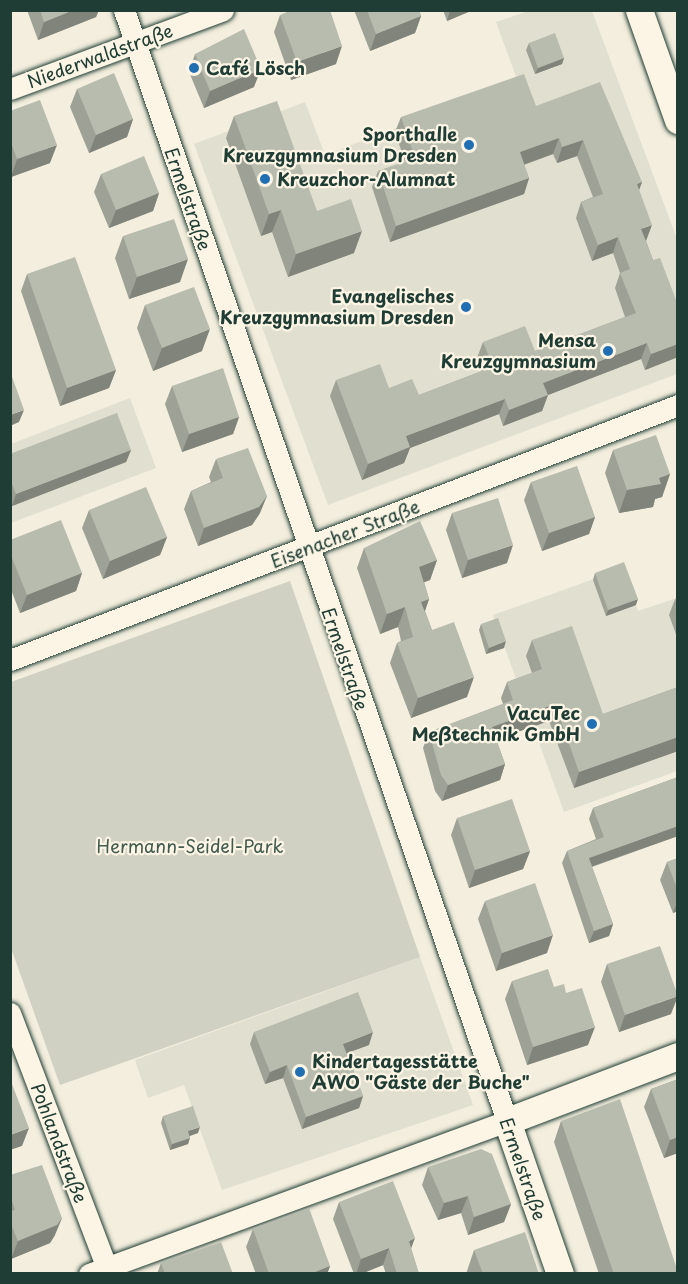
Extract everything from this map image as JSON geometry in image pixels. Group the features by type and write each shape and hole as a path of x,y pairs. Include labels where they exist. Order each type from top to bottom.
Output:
{"street":[{"name":"Ermelstraße","path":"124,10 306,549 560,1274"},
{"name":"Niederwaldstraße","path":"10,88 223,10"},
{"path":"639,10 678,120"},
{"name":"Eisenacher Straße","path":"10,660 306,549 678,405"},
{"name":"Pohlandstraße","path":"10,1013 102,1271"},
{"path":"102,1271 678,1056"}],"shaded area":[{"name":"Evangelisches Kreuzgymnasium Dresden","path":"528,11 592,11 677,239 677,374 328,505 194,144 305,102 325,155 518,82 496,22"},
{"path":"130,398 156,468 11,523 11,444"},
{"path":"622,569 638,611 677,598 677,771 564,812 493,615"},
{"name":"Kindertagesstätte AWO \"Gäste der Buche\"","path":"420,957 473,1105 222,1190 184,1085 148,1098 135,1060"}],"green space":[{"name":"Hermann-Seidel-Park","path":"290,581 420,957 60,1085 11,948 11,682"}],"building":[{"path":"40,10 74,10 44,22"},
{"path":"292,10 330,10 342,46 297,62 280,15"},
{"path":"367,10 419,10 421,16 376,34"},
{"path":"244,29 261,69 210,91 195,54"},
{"path":"555,33 564,58 538,68 529,43"},
{"path":"114,73 133,119 96,135 77,89"},
{"path":"524,74 536,106 600,82 642,182 637,184 652,225 641,229 653,260 660,258 678,305 678,344 651,354 647,343 543,383 548,395 509,410 505,399 406,436 410,447 368,464 336,380 380,364 389,388 412,379 419,395 493,367 483,342 525,326 535,351 636,313 620,273 630,269 618,237 598,245 581,202 603,194 583,140 562,147 559,138 520,152 529,178 396,226 378,171 415,158 401,117"},
{"path":"40,100 57,145 17,159 10,140 10,111"},
{"path":"277,101 317,211 351,199 362,231 296,254 281,210 269,214 234,116"},
{"path":"144,156 159,193 116,210 101,174"},
{"path":"174,219 188,259 137,277 123,236"},
{"path":"75,257 116,370 67,388 27,274"},
{"path":"194,287 210,329 162,348 145,305"},
{"path":"223,368 239,417 189,434 172,386"},
{"path":"10,371 24,410 10,415"},
{"path":"117,413 131,450 16,494 10,479 10,454"},
{"path":"656,435 670,474 659,478 661,484 627,490 613,450"},
{"path":"248,448 267,496 259,507 204,528 191,491 223,478 216,459"},
{"path":"577,466 595,517 549,533 531,482"},
{"path":"146,487 167,537 110,561 89,510"},
{"path":"498,498 513,545 468,560 452,513"},
{"path":"61,520 82,573 27,595 10,553 10,540"},
{"path":"420,521 437,560 419,567 429,599 421,602 432,630 454,622 474,677 418,698 397,643 413,637 405,607 387,614 364,548"},
{"path":"624,562 638,599 608,610 595,573"},
{"path":"498,618 506,641 489,648 481,624"},
{"path":"572,626 603,714 678,687 678,737 579,772 555,704 492,727 505,764 448,785 441,775 429,732 513,700 507,682 542,669 532,640"},
{"path":"678,777 678,826 589,858 613,924 594,931 567,851 604,837 593,808"},
{"path":"512,799 530,851 475,870 457,818"},
{"path":"678,858 678,891 667,862"},
{"path":"535,883 553,935 502,953 485,901"},
{"path":"660,946 678,996 625,1015 607,964"},
{"path":"548,969 554,987 564,984 566,993 582,988 595,1027 533,1047 512,981"},
{"path":"358,992 373,1032 343,1044 363,1096 306,1117 287,1065 270,1072 254,1032"},
{"path":"10,1079 29,1128 10,1135"},
{"path":"678,1079 678,1137 670,1140 651,1089"},
{"path":"620,1099 678,1274 614,1274 561,1121"},
{"path":"193,1106 200,1127 188,1131 190,1138 172,1144 163,1116"},
{"path":"481,1149 492,1154 511,1204 474,1217 468,1196 444,1203 428,1167"},
{"path":"42,1165 62,1218 57,1225 18,1241 10,1222 10,1211 15,1210 10,1195 10,1175"},
{"path":"393,1181 415,1238 409,1241 419,1274 397,1274 389,1248 361,1259 339,1202"},
{"path":"309,1208 330,1266 310,1274 269,1274 253,1229"},
{"path":"525,1232 539,1274 483,1274 474,1250"},
{"path":"221,1242 233,1274 165,1274 161,1263"}],"place":[{"name":"Café Lösch","path":"194,68"},
{"name":"Sporthalle Kreuzgymnasium Dresden","path":"469,145"},
{"name":"Kreuzchor-Alumnat","path":"265,179"},
{"name":"Evangelisches Kreuzgymnasium Dresden","path":"466,307"},
{"name":"Mensa Kreuzgymnasium","path":"608,351"},
{"name":"VacuTec Meßtechnik GmbH","path":"592,724"},
{"name":"Kindertagesstätte AWO \"Gäste der Buche\"","path":"300,1072"}]}
